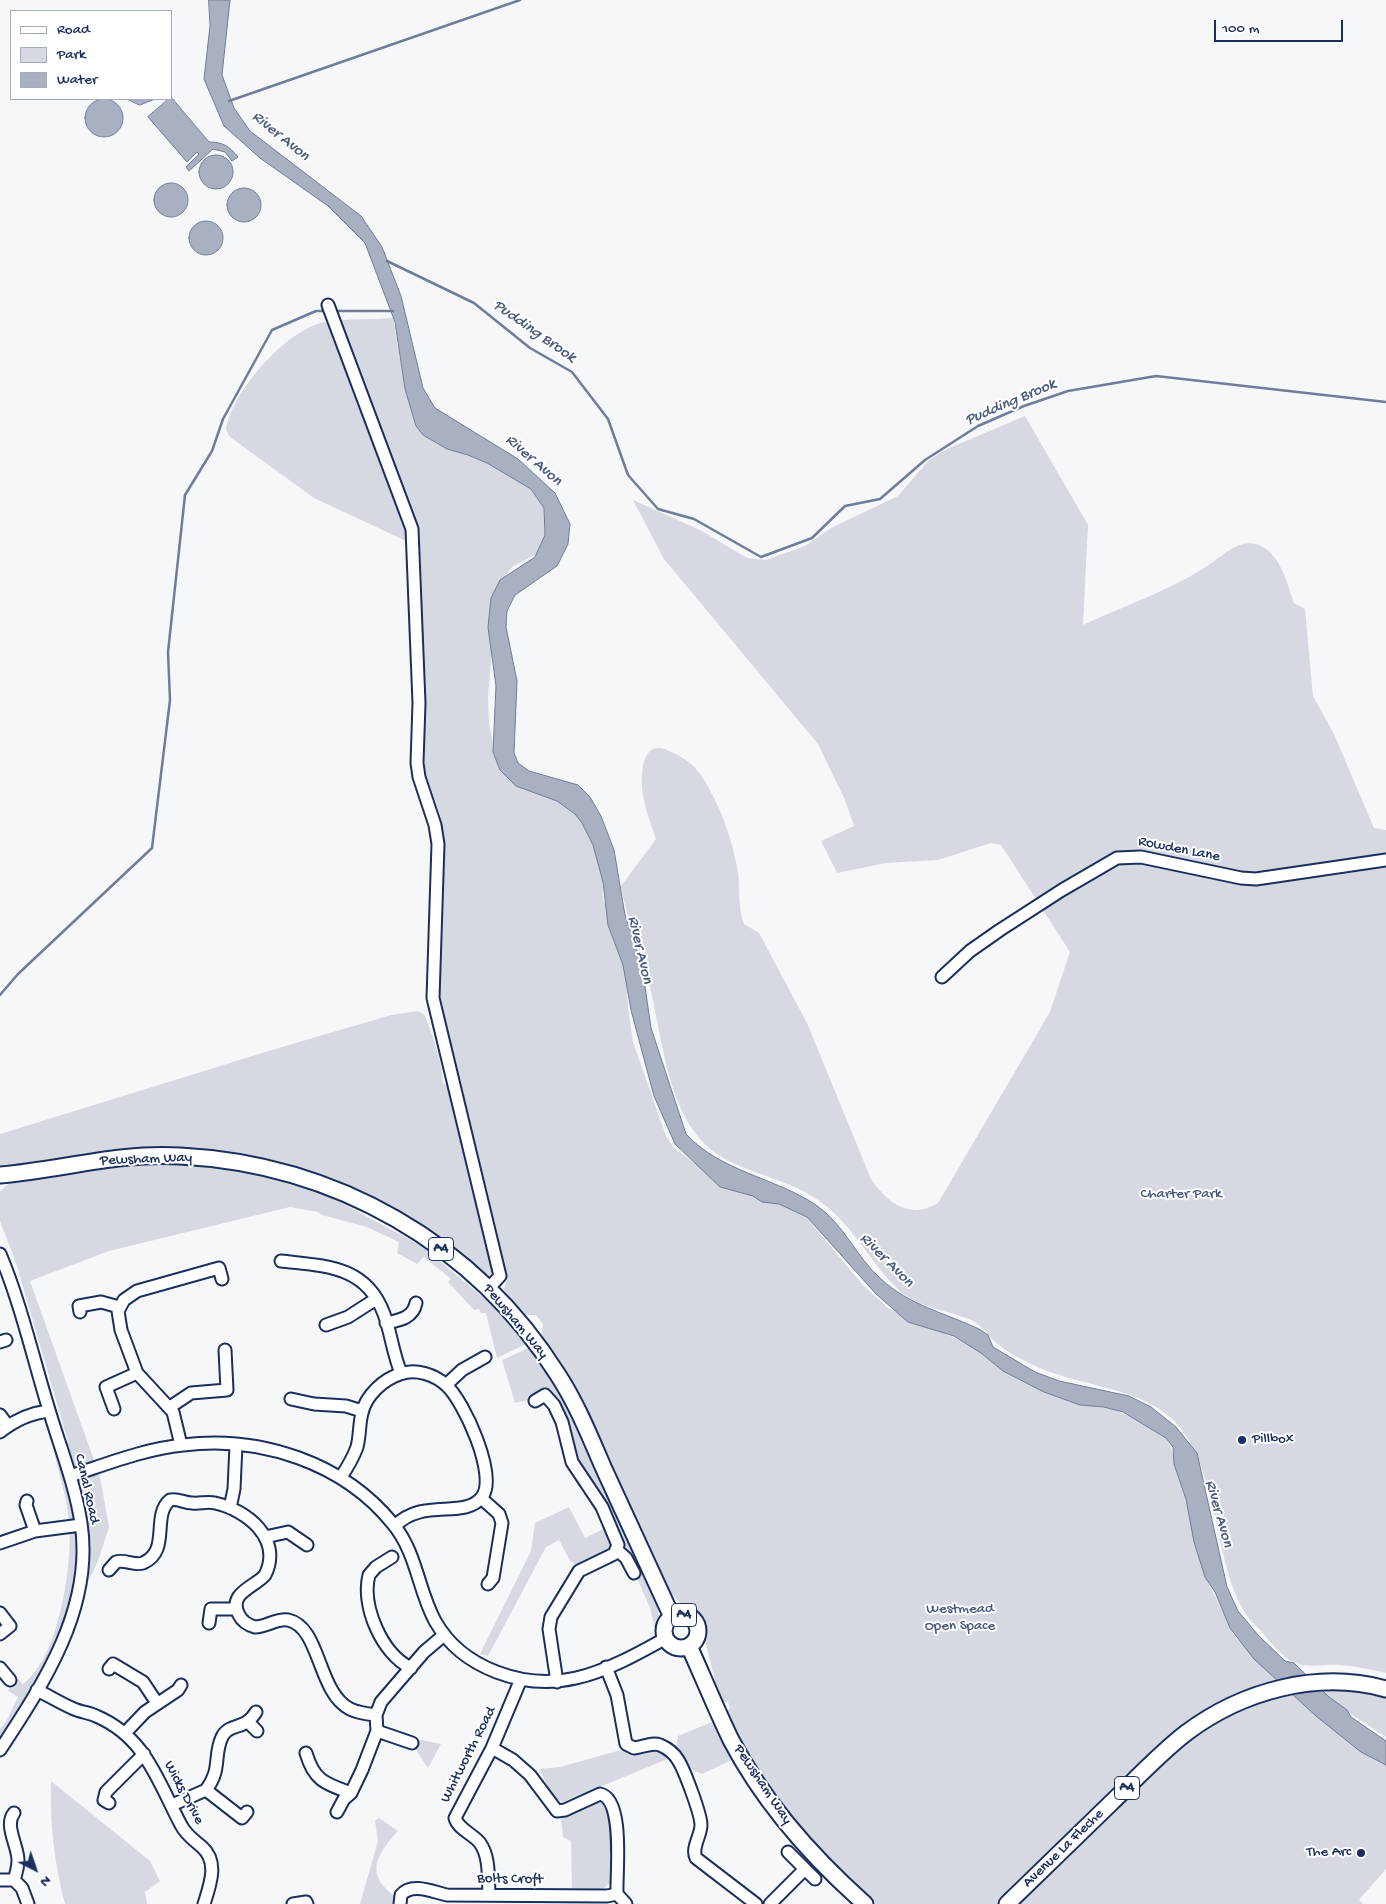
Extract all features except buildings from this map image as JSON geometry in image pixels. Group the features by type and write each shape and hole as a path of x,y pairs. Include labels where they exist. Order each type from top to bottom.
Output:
{"main road":[{"name":"Pewsham Way","path":"0,1175 129,1158 179,1156 246,1162 305,1177 362,1200 426,1237 489,1288 524,1329 559,1375 672,1618"},
{"name":"Pewsham Way","path":"0,1186 21,1173"},
{"name":"A4","path":"688,1616 696,1623 696,1638 689,1646 678,1648 669,1643 666,1638 665,1626 672,1618 688,1616"},
{"name":"Pewsham Way","path":"689,1646 731,1740 753,1777 806,1847 865,1904"},
{"name":"Avenue La Fleche","path":"1008,1904 1183,1735 1226,1708 1262,1693 1324,1682 1386,1688"}],"street":[{"path":"328,305 412,529 419,703 417,763 423,790 435,825 438,844 433,998 500,1276 489,1288"},
{"name":"Rowden Lane","path":"942,977 970,951 1000,930 1062,890 1117,858 1141,857 1241,878 1256,878 1386,860"},
{"name":"Canal Road","path":"0,1254 70,1476 81,1525 80,1576 73,1614 63,1641 37,1690 0,1750"},
{"path":"280,1260 293,1266 348,1272 364,1284 376,1299 386,1323 401,1373"},
{"path":"181,1445 176,1418 170,1407 147,1386 137,1373 119,1322 119,1307 127,1298 138,1291 221,1271"},
{"path":"332,1326 376,1299"},
{"path":"79,1307 102,1302 119,1307"},
{"path":"386,1323 407,1318 414,1311 416,1303"},
{"path":"170,1407 191,1393 227,1394 225,1350"},
{"path":"446,1385 462,1370 485,1357"},
{"path":"114,1409 106,1384 137,1373"},
{"path":"341,1477 355,1452 362,1411 373,1393 382,1384 401,1373 423,1373 446,1385 465,1412 482,1458 487,1481 481,1498 466,1507 413,1513 395,1526"},
{"path":"535,1401 544,1395 554,1405 562,1422 572,1462 602,1507 618,1543 617,1550"},
{"path":"291,1399 314,1404 346,1406 362,1411"},
{"path":"0,1415 4,1429 36,1413 49,1411"},
{"path":"70,1476 150,1451 181,1445 236,1445 280,1452 316,1465 341,1477 368,1498 395,1526 410,1551 431,1612 444,1635 472,1660 497,1672 521,1679 557,1682 579,1678 666,1638"},
{"path":"230,1508 234,1489 236,1445"},
{"path":"481,1498 496,1510 502,1523 492,1583"},
{"path":"109,1570 116,1562 136,1564 151,1557 160,1540 160,1512 170,1500 196,1504 214,1503 230,1508 256,1524 266,1537 270,1556 267,1572 262,1578 242,1592 237,1600 236,1609 240,1618 249,1625 260,1627 283,1620 299,1625 309,1637 315,1667 343,1704 357,1712 376,1715"},
{"path":"24,1505 35,1531"},
{"path":"0,1543 35,1531 81,1525"},
{"path":"266,1537 288,1532 302,1545"},
{"path":"617,1550 626,1558 634,1573"},
{"path":"557,1682 549,1629 551,1617 579,1571 617,1550"},
{"path":"392,1557 379,1559 368,1579 370,1616 394,1655 411,1668"},
{"path":"209,1623 211,1609 236,1609"},
{"path":"0,1613 15,1622 0,1634"},
{"path":"337,1812 344,1799 352,1793 377,1731 376,1715 384,1696 424,1652 444,1635"},
{"path":"109,1669 113,1664 143,1682 157,1703"},
{"path":"606,1667 617,1695 624,1738 628,1746 634,1748 651,1744 662,1746 677,1758 682,1767 701,1820 701,1830 694,1852 696,1858 756,1904"},
{"name":"Whitworth Road","path":"489,1894 484,1851 475,1838 458,1824 455,1818 492,1748 521,1679"},
{"name":"Wicks Drive","path":"37,1690 75,1710 96,1716 125,1733 144,1754 160,1778 186,1833 208,1853 211,1859 212,1871 204,1904"},
{"path":"125,1733 157,1703 181,1690"},
{"path":"172,1805 206,1790 218,1768 221,1738 230,1728 248,1722 256,1712"},
{"path":"248,1722 257,1731"},
{"path":"377,1731 406,1743"},
{"path":"492,1748 513,1760 530,1775 556,1811 566,1810 596,1795 602,1794 607,1798 617,1826 616,1894 626,1904"},
{"path":"104,1803 113,1784 144,1754"},
{"path":"305,1761 321,1781 352,1793"},
{"path":"206,1790 242,1818 247,1812"},
{"path":"14,1813 10,1822 18,1858 18,1869 14,1880"},
{"path":"788,1852 815,1879"},
{"path":"770,1904 804,1870"},
{"path":"0,1880 14,1880 22,1888 28,1904"},
{"name":"Bolts Croft","path":"400,1904 401,1895 409,1889 427,1890 447,1895 607,1896 616,1894"},
{"path":"293,1904 306,1902 307,1904"}],"green space":[{"name":"Westmead Open Space","path":"393,318 405,389 416,426 423,435 447,449 487,463 531,489 544,508 545,535 537,554 512,567 497,588 488,698 489,723 495,755 589,816 601,845 603,899 625,958 628,1007 633,1042 666,1136 674,1148 693,1162 721,1177 793,1207 807,1218 862,1284 888,1308 1157,1429 1165,1435 1171,1448 1195,1530 1203,1572 1235,1637 1315,1708 1386,1758 1386,1869 1359,1900 1363,1904 876,1904 810,1841 772,1795 756,1770 727,1716 727,1711 730,1708 728,1702 724,1702 719,1697 701,1624 694,1611 683,1606 671,1593 574,1385 541,1336 543,1324 536,1315 525,1315 504,1290 507,1279 436,998 444,834 439,811 425,771 419,547 314,498 230,437 226,430 230,415 249,381 278,349 294,337 310,327 325,322"},
{"name":"Charter Park","path":"1025,416 1088,525 1083,625 1150,596 1198,572 1228,551 1244,544 1256,544 1271,553 1277,560 1285,577 1294,603 1305,609 1313,696 1333,732 1374,828 1386,830 1386,1673 1345,1665 1308,1666 1296,1663 1279,1651 1250,1620 1242,1608 1232,1585 1213,1508 1198,1458 1186,1436 1171,1418 1156,1407 1122,1392 1066,1377 1031,1364 999,1345 973,1321 909,1298 890,1281 844,1223 821,1202 783,1182 729,1161 717,1154 699,1138 686,1118 668,1071 652,995 621,886 656,839 645,806 642,770 647,755 652,750 658,748 683,758 692,765 700,773 715,799 735,855 744,924 759,933 807,1023 871,1179 877,1188 892,1202 909,1209 918,1210 938,1203 1050,1012 1070,952 1001,845 991,843 938,860 886,863 837,873 821,841 854,826 845,800 818,744 664,559 633,500 700,530 747,558 766,560 805,546 831,528 898,496 929,460 947,449"},
{"path":"418,1011 425,1015 431,1032 439,1058 443,1084 451,1083 495,1266 488,1279 419,1226 211,1154 0,1170 0,1134 272,1050 391,1015"},
{"path":"179,1161 214,1164 312,1187 422,1246 498,1310 526,1344 497,1358 486,1313 481,1313 479,1309 474,1310 448,1282 451,1279 424,1257 417,1264 397,1253 399,1242 367,1227 322,1215 318,1212 290,1207 109,1251 30,1281 100,1477 109,1527 98,1561 50,1660 0,1744 0,1729 6,1722 18,1697 8,1691 17,1678 23,1684 35,1671 46,1653 54,1632 66,1585 70,1540 66,1503 53,1447 68,1441 16,1263 0,1221 0,1191 12,1181 124,1163"},
{"path":"531,1347 569,1407 601,1472 657,1603 660,1624 656,1633 650,1608 622,1543 578,1565 570,1561 559,1540 546,1547 488,1656 480,1654 531,1551 535,1523 569,1507 585,1538 613,1524 577,1465 551,1395 515,1403 502,1360"},
{"path":"1346,1689 1386,1696 1386,1737 1331,1701 1321,1691"},
{"path":"712,1722 732,1760 702,1774 690,1769 676,1748 678,1736"},
{"path":"422,1740 441,1744 428,1768 414,1747 417,1741"},
{"path":"621,1750 632,1756 651,1750 670,1758 563,1802 554,1798 539,1769 560,1767"},
{"path":"51,1781 150,1861 160,1881 145,1892 147,1904 65,1904 54,1843 51,1813"},
{"path":"604,1799 615,1825 612,1881 603,1889 572,1888 571,1841 563,1837 561,1818"},
{"path":"379,1818 398,1831 384,1848 377,1865 380,1881 396,1897 396,1904 360,1904 378,1841 375,1821"}],"water":[{"path":"209,0 230,0 222,75 234,108 250,131 361,216 382,247 401,296 423,388 435,408 518,459 555,493 570,524 568,544 557,566 515,595 507,611 506,627 517,681 514,753 518,763 529,771 578,785 590,797 601,816 614,850 625,915 642,966 651,1028 686,1134 700,1147 731,1166 783,1187 816,1205 834,1221 872,1270 903,1296 979,1329 988,1335 993,1347 1035,1372 1059,1381 1129,1396 1151,1407 1176,1427 1197,1453 1227,1587 1238,1611 1258,1635 1285,1661 1294,1663 1329,1697 1347,1710 1351,1717 1386,1741 1386,1765 1361,1752 1316,1716 1254,1659 1230,1628 1215,1592 1205,1577 1194,1542 1186,1499 1174,1464 1173,1447 1166,1438 1123,1412 1104,1407 1080,1405 1044,1392 1003,1371 981,1353 954,1336 908,1322 876,1294 807,1217 779,1204 762,1202 753,1196 720,1187 675,1144 654,1096 631,1010 623,965 608,925 603,882 593,845 582,823 575,814 557,801 516,786 500,770 493,752 496,686 488,627 491,598 500,580 535,557 545,535 544,508 531,489 487,463 447,449 423,435 416,426 405,389 395,322 365,243 328,206 260,158 224,126 204,79 210,26"},
{"path":"172,98 209,142 225,145 238,157 232,161 225,152 213,149 189,171 186,167 199,154 197,152 187,162 148,117"},
{"path":"97,100 111,100 118,104 122,111 122,125 118,132 111,136 97,136 90,132 86,125 86,111 90,104"},
{"path":"129,100 152,100 140,105"},
{"path":"216,155 223,156 228,160 232,165 232,179 228,184 223,188 216,189 209,188 204,184 200,179 199,172 200,165 204,160 209,156"},
{"path":"171,183 178,184 183,188 187,193 187,207 183,212 178,216 171,217 164,216 159,212 155,207 154,200 155,193 159,188 164,184"},
{"path":"244,188 251,189 256,193 260,198 260,212 256,217 251,221 244,222 237,221 232,217 228,212 227,205 228,198 232,193 237,189"},
{"path":"206,221 213,222 218,226 222,231 222,245 218,250 213,254 206,255 199,254 194,250 190,245 189,238 190,231 194,226 199,222"}],"waterway":[{"path":"229,101 520,0"},
{"name":"Pudding Brook","path":"387,261 474,303 530,348 572,372 608,419 628,475 658,509 694,519 761,557 812,538 845,506 880,499 925,460 978,426 1024,406 1068,391 1156,376 1386,402"},
{"path":"0,995 18,974 152,848 170,700 168,652 185,495 212,451 223,419 272,330 316,311 326,311"},
{"path":"334,311 393,311"}],"place":[{"name":"Pillbox","path":"1242,1440"},
{"name":"The Arc","path":"1361,1853"}],"water label":[{"name":"River Avon","path":"280,137"},
{"name":"River Avon","path":"533,461"},
{"name":"River Avon","path":"639,950"},
{"name":"River Avon","path":"886,1261"},
{"name":"River Avon","path":"1218,1514"}]}
